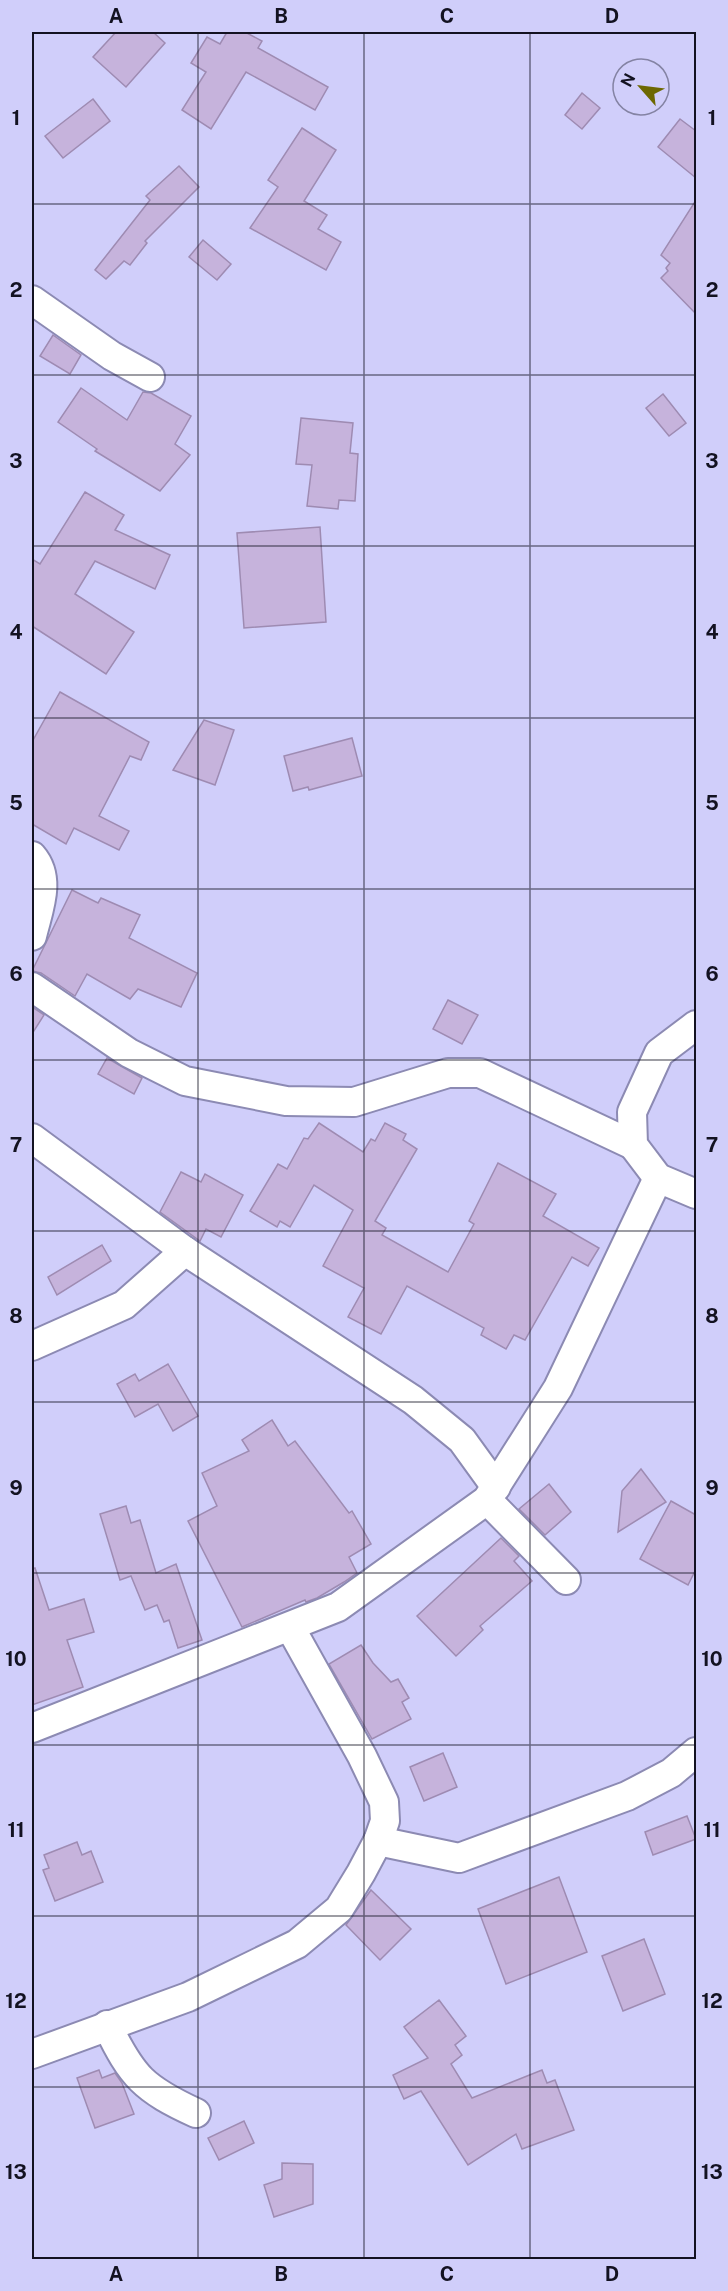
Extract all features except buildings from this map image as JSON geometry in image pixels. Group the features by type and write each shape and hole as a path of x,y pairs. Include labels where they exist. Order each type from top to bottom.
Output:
{"street":[{"path":"32,300 112,356 150,377"},
{"path":"32,856 41,870 43,893 32,936"},
{"path":"32,987 129,1053 186,1081 286,1101 354,1102 448,1073 480,1073 633,1146 658,1178 696,1194"},
{"path":"633,1146 632,1112 659,1053 696,1025"},
{"path":"32,1138 185,1251 413,1400 462,1440 491,1494 566,1580"},
{"path":"32,1728 338,1607 491,1494 558,1388 658,1178"},
{"path":"32,1347 124,1305 185,1251"},
{"path":"32,2054 188,1997 297,1944 339,1909 378,1841 385,1821 384,1802 362,1756 290,1627"},
{"path":"378,1841 459,1858 627,1796 671,1773 696,1752"},
{"path":"107,2025 125,2063 141,2082 165,2098 196,2113"}]}
